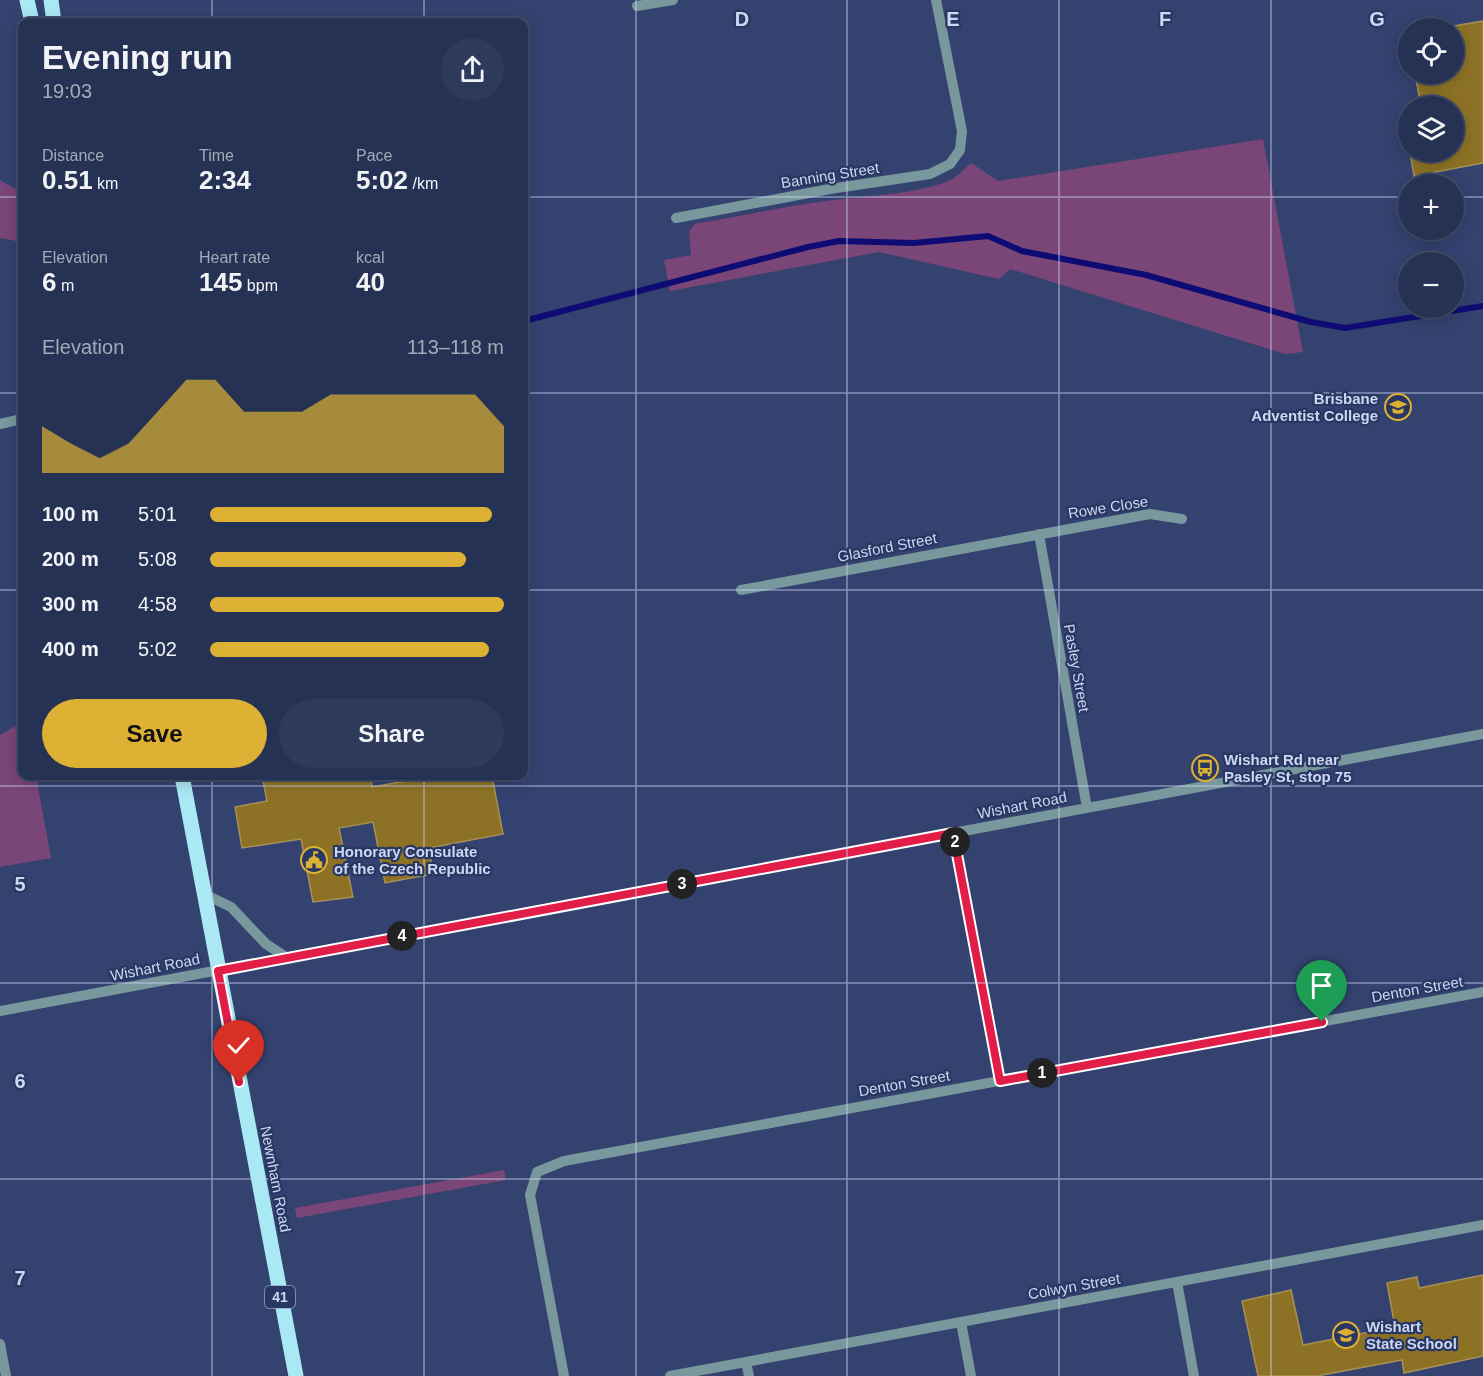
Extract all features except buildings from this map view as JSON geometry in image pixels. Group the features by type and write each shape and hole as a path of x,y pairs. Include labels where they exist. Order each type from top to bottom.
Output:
{"main road":[{"path":"27,0 31,18"},
{"path":"51,0 53,18"},
{"name":"Newnham Road","path":"183,780 296,1376"}],"street":[{"path":"637,6 673,0"},
{"name":"Banning Street","path":"676,218 830,189 930,174 950,164 960,150 962,131 936,0"},
{"path":"0,424 18,420"},
{"name":"Rowe Close","path":"1038,534 1150,514 1182,519"},
{"name":"Glasford Street","path":"741,590 1038,534"},
{"name":"Pasley Street","path":"1038,534 1087,808"},
{"name":"Wishart Road","path":"0,1011 1483,734"},
{"path":"953,833 1000,1081"},
{"path":"204,894 231,907 266,944 286,957"},
{"name":"Denton Street","path":"564,1376 530,1195 537,1172 564,1161 1483,992"},
{"name":"Colwyn Street","path":"670,1376 1483,1226"},
{"path":"1177,1282 1194,1376"},
{"path":"961,1322 971,1376"},
{"path":"0,1344 6,1376"},
{"path":"746,1362 749,1376"}],"shaded area":[{"path":"1263,139 1303,352 1285,354 1010,269 999,279 879,252 670,291 664,260 691,255 689,231 695,224 818,202 930,187 950,180 971,163 998,181"},
{"path":"0,180 18,191 18,241 0,238"},
{"path":"18,724 18,780 37,780 51,858 0,867 0,735"},
{"path":"504,1170 506,1180 297,1218 295,1208"}],"waterway":[{"path":"528,320 808,247 839,241 914,243 988,236 1022,251 1146,275 1311,322 1345,328 1483,306"}],"place":[{"name":"Brisbane Adventist College","path":"1398,407"},
{"name":"Wishart Rd near Pasley St, stop 75","path":"1205,768"},
{"name":"Honorary Consulate of the Czech Republic","path":"314,860"},
{"name":"Wishart State School","path":"1346,1335"}],"route":[{"path":"239,1082 218,971 953,833 1000,1081 1322,1022"}]}
